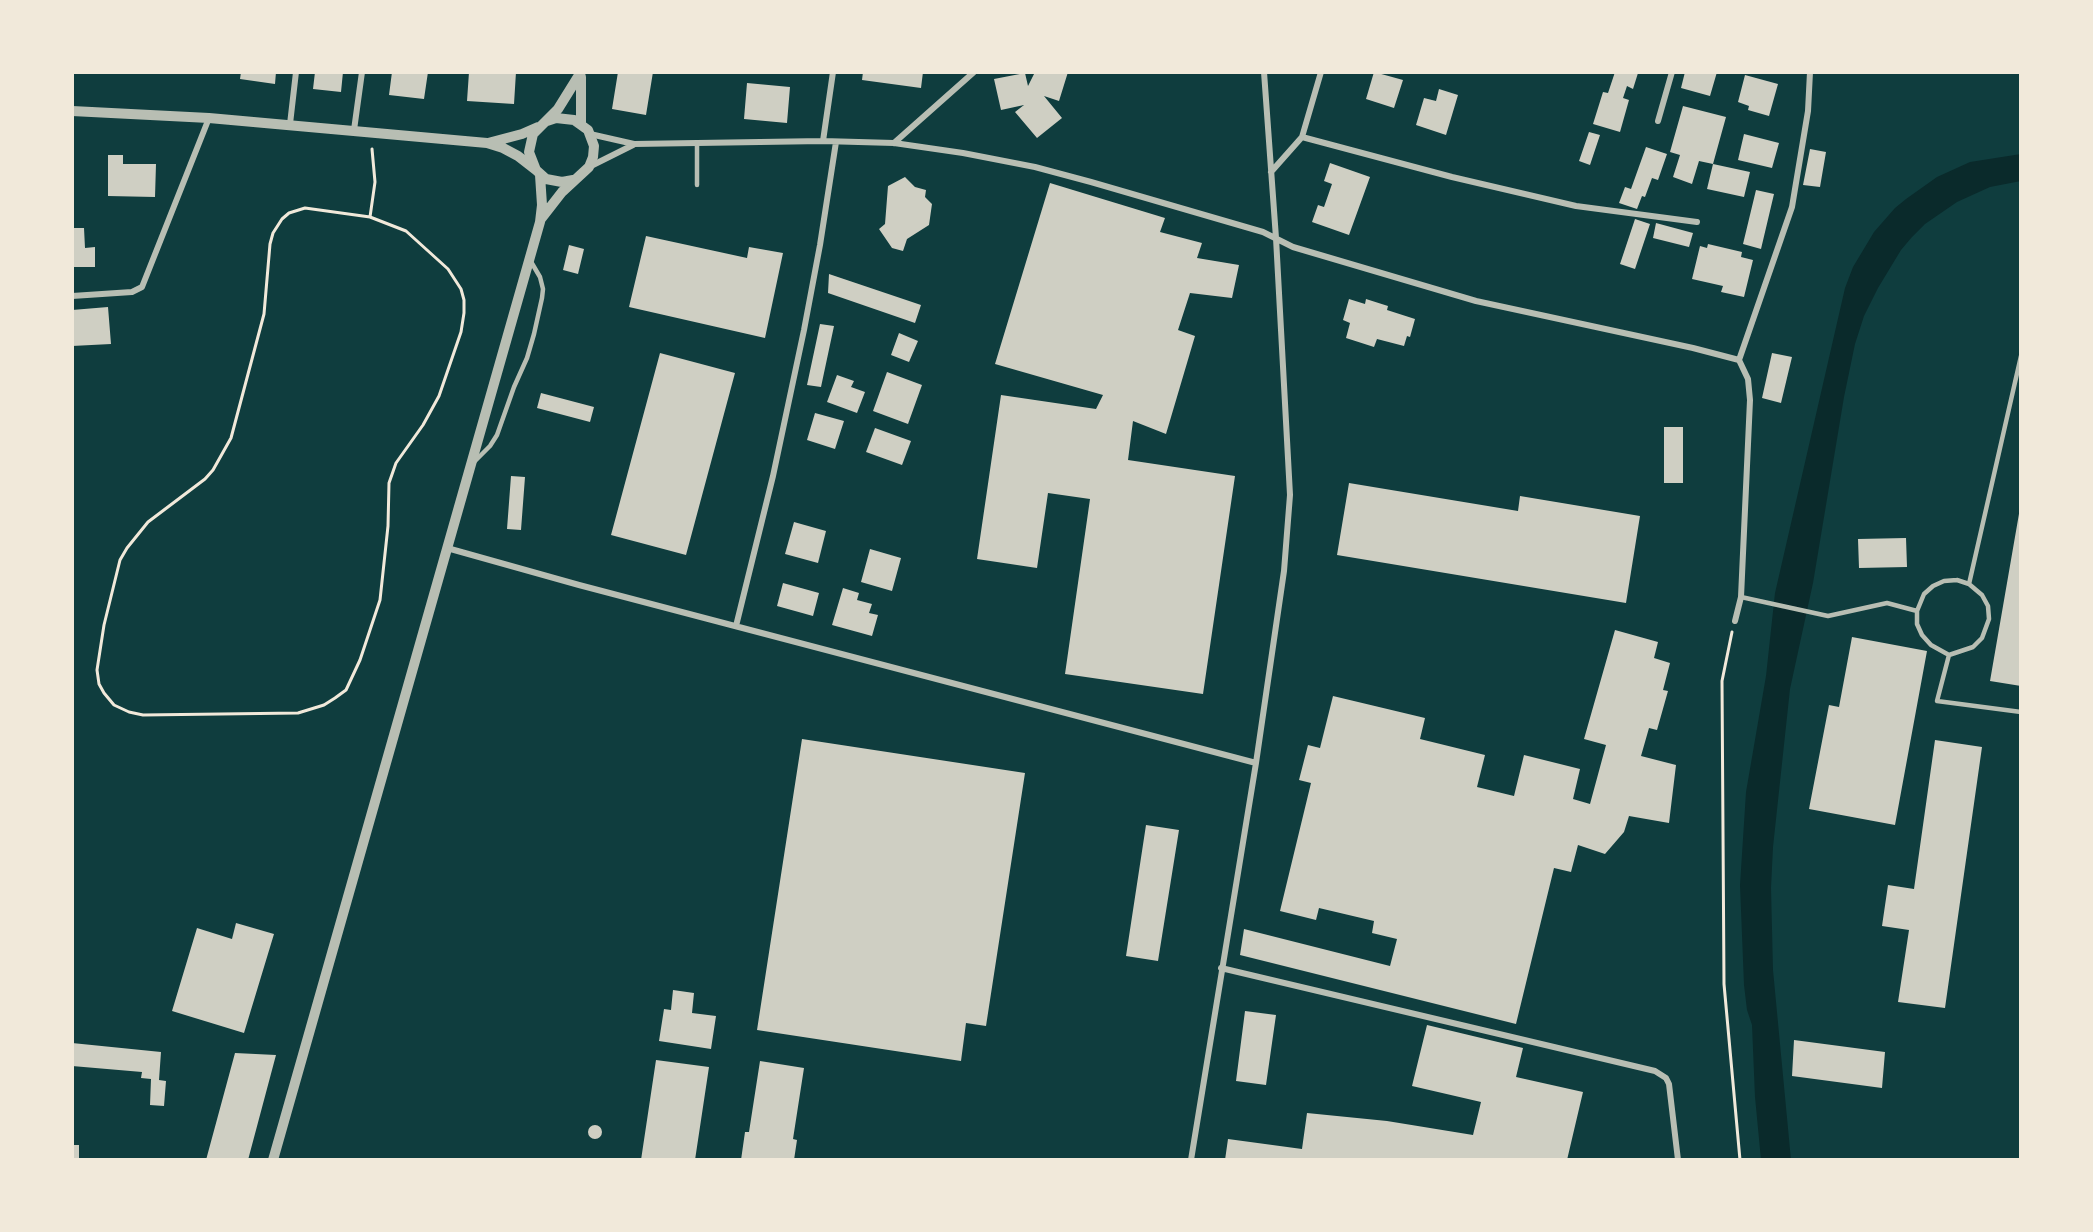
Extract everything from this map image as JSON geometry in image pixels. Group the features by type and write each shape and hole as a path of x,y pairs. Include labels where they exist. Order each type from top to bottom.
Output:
{"street":[{"path":"290,124 296,72"},
{"path":"354,130 362,72"},
{"path":"273,1160 540,222 542,196 538,172 529,152 533,134 570,92 581,72 581,124"},
{"path":"823,141 833,72"},
{"path":"894,143 974,72"},
{"path":"1191,1160 1256,763 1284,571 1290,495 1264,72"},
{"path":"1271,172 1302,137 1321,72"},
{"path":"1658,121 1672,72"},
{"path":"1735,621 1741,597 1750,400 1748,379 1739,360 1792,207 1808,111 1810,72"},
{"path":"72,111 290,124 487,143 518,156 551,181 573,180"},
{"path":"72,296 136,292 142,287 209,118"},
{"path":"487,143 522,134 556,118 566,118 581,124 590,134 594,146 589,167 562,192 540,222"},
{"path":"590,134 634,144 823,141 894,143 946,149 1052,171 1263,232 1293,247 1476,301 1739,360"},
{"path":"1302,137 1452,177 1576,206 1697,222"},
{"path":"735,626 773,476 804,330 836,142"},
{"path":"589,167 634,144"},
{"path":"447,548 1256,763"},
{"path":"1221,968 1655,1071 1666,1078 1671,1090 1678,1160"}],"lane":[{"path":"697,185 698,144"},
{"path":"471,465 490,446 496,435 532,342 543,289 529,258"},
{"path":"1969,584 2021,356"},
{"path":"1957,580 1969,584 1982,595 1988,606 1989,619 1986,631 1973,647 1949,655 1931,645 1922,635 1917,624 1917,611 1924,594 1933,586 1944,581 1957,580"},
{"path":"1741,597 1810,610 1828,616 1887,603 1917,611"},
{"path":"1949,655 1937,700 2021,712"}],"path":[{"path":"370,217 375,182 372,149"},
{"path":"317,208 370,217 406,231 438,259 455,278 461,290 464,313 461,332 439,396 423,425 396,463 389,483 388,526 380,600 353,678 346,690 335,699 298,713 142,715 114,705 99,684 97,670 104,625 120,560 148,522 205,479 213,470 231,438 264,314 273,233 282,219 297,209 317,208"},
{"path":"1735,621 1722,681 1724,972 1740,1160"}],"water":[{"path":"2021,154 2021,181 1990,187 1957,202 1925,224 1912,237 1901,250 1878,288 1864,316 1855,344 1813,583 1790,689 1773,847 1771,888 1773,970 1791,1160 1761,1160 1752,1025 1747,1010 1744,985 1740,885 1746,792 1766,676 1775,593 1845,288 1853,267 1874,232 1906,199 1937,177 1970,162"}],"building":[{"path":"241,72 276,72 275,84 240,79"},
{"path":"315,72 343,72 341,92 313,89"},
{"path":"392,72 428,72 424,99 389,95"},
{"path":"469,72 516,72 514,104 467,101"},
{"path":"618,72 653,72 646,115 612,109"},
{"path":"863,72 923,72 921,88 862,80"},
{"path":"1035,72 1068,72 1059,101 1044,96 1062,118 1037,138 1015,112 1024,105 1001,110 994,79 1025,73 1028,86"},
{"path":"1374,72 1403,80 1394,108 1366,99"},
{"path":"1615,72 1638,73 1633,89 1627,86 1623,98 1629,100 1620,132 1593,124 1603,92 1608,93"},
{"path":"1685,72 1717,72 1710,96 1681,88"},
{"path":"1745,75 1778,84 1769,116 1748,110 1749,106 1738,102"},
{"path":"747,83 790,87 787,123 744,119"},
{"path":"1439,89 1458,95 1446,135 1416,125 1424,98 1436,101"},
{"path":"1683,106 1726,117 1713,164 1699,161 1692,184 1673,177 1680,155 1670,152"},
{"path":"1589,132 1600,135 1590,165 1579,161"},
{"path":"1744,134 1779,143 1772,168 1738,160"},
{"path":"1646,147 1667,154 1658,180 1652,178 1645,197 1642,196 1637,209 1619,203 1625,187 1631,189"},
{"path":"1810,149 1826,152 1820,187 1803,185"},
{"path":"108,155 123,155 123,164 156,164 155,197 108,196"},
{"path":"1330,163 1370,177 1349,235 1312,222 1318,205 1324,207 1332,184 1324,181"},
{"path":"1713,164 1750,172 1744,197 1707,189"},
{"path":"905,177 915,187 926,190 925,197 932,204 929,225 907,239 903,251 892,248 879,229 885,224 888,186"},
{"path":"1050,183 1165,218 1160,232 1202,243 1197,258 1239,265 1232,298 1190,293 1178,330 1195,336 1166,434 1133,421 1128,460 1235,476 1203,694 1065,674 1090,499 1048,493 1037,568 977,559 1001,395 1096,409 1103,395 995,364"},
{"path":"1756,190 1774,194 1761,249 1743,244"},
{"path":"1635,219 1650,224 1635,269 1620,264"},
{"path":"1656,223 1693,233 1689,247 1653,238"},
{"path":"72,228 84,228 85,248 95,247 95,267 72,267"},
{"path":"646,236 747,258 749,247 783,253 765,338 629,307"},
{"path":"1708,244 1742,252 1741,257 1753,260 1744,297 1721,292 1723,286 1692,279 1700,246 1707,248"},
{"path":"569,245 584,249 578,274 563,270"},
{"path":"829,274 921,305 915,323 828,293"},
{"path":"1349,299 1365,304 1366,299 1388,306 1387,310 1415,319 1410,337 1407,336 1404,346 1377,339 1374,347 1346,338 1350,323 1343,320"},
{"path":"108,307 111,344 72,346 72,310"},
{"path":"820,324 834,326 821,387 807,385"},
{"path":"899,333 918,341 909,362 891,355"},
{"path":"660,353 735,373 686,555 611,535"},
{"path":"1772,353 1792,357 1781,403 1762,398"},
{"path":"887,372 922,385 908,424 873,411"},
{"path":"837,375 854,381 851,387 865,392 857,413 827,402"},
{"path":"541,393 594,407 590,422 537,408"},
{"path":"815,413 844,421 835,449 807,440"},
{"path":"1664,427 1683,427 1683,483 1664,483"},
{"path":"875,428 911,441 902,465 866,452"},
{"path":"511,476 525,477 521,530 507,529"},
{"path":"1349,483 1518,511 1520,496 1640,516 1626,603 1337,555"},
{"path":"2021,508 2021,686 1990,681"},
{"path":"794,522 826,531 818,563 785,554"},
{"path":"1906,538 1907,567 1859,568 1858,539"},
{"path":"870,549 901,558 892,591 861,582"},
{"path":"783,583 819,593 813,616 777,606"},
{"path":"843,588 859,593 857,600 872,604 869,613 878,615 872,636 832,625"},
{"path":"1615,630 1658,642 1654,658 1670,663 1663,690 1668,691 1657,730 1649,728 1641,756 1676,765 1669,823 1629,816 1624,832 1605,854 1578,845 1571,872 1554,868 1516,1024 1240,955 1244,929 1390,966 1397,939 1372,933 1374,921 1319,908 1316,920 1280,911 1311,783 1299,780 1308,745 1320,748 1333,696 1425,718 1420,739 1485,755 1477,787 1514,796 1524,755 1580,769 1573,799 1590,804 1606,745 1584,739"},
{"path":"1852,637 1927,651 1895,825 1809,809 1829,705 1839,707"},
{"path":"802,739 1025,773 986,1026 966,1023 961,1061 757,1030"},
{"path":"1935,740 1982,747 1945,1008 1898,1002 1909,930 1882,926 1888,885 1914,889"},
{"path":"1146,825 1179,830 1158,961 1126,956"},
{"path":"236,923 274,934 244,1033 172,1011 197,928 232,939"},
{"path":"673,990 694,993 692,1013 716,1016 711,1049 659,1041 664,1009 671,1010"},
{"path":"1245,1011 1276,1015 1266,1085 1236,1081"},
{"path":"1427,1025 1523,1048 1516,1077 1583,1092 1567,1160 1225,1160 1228,1139 1302,1149 1307,1113 1387,1121 1473,1135 1481,1102 1412,1086"},
{"path":"1794,1040 1885,1052 1882,1088 1792,1076"},
{"path":"72,1043 161,1052 159,1080 166,1081 164,1106 150,1105 151,1079 141,1078 142,1072 72,1066"},
{"path":"235,1053 276,1055 248,1160 206,1160"},
{"path":"656,1060 709,1067 695,1160 641,1160"},
{"path":"760,1061 804,1068 793,1139 797,1140 794,1160 741,1160 745,1132 749,1132"},
{"path":"592,1125 598,1125 602,1132 598,1139 592,1139 588,1135 588,1129"},
{"path":"72,1145 79,1145 79,1160 72,1160"}]}
